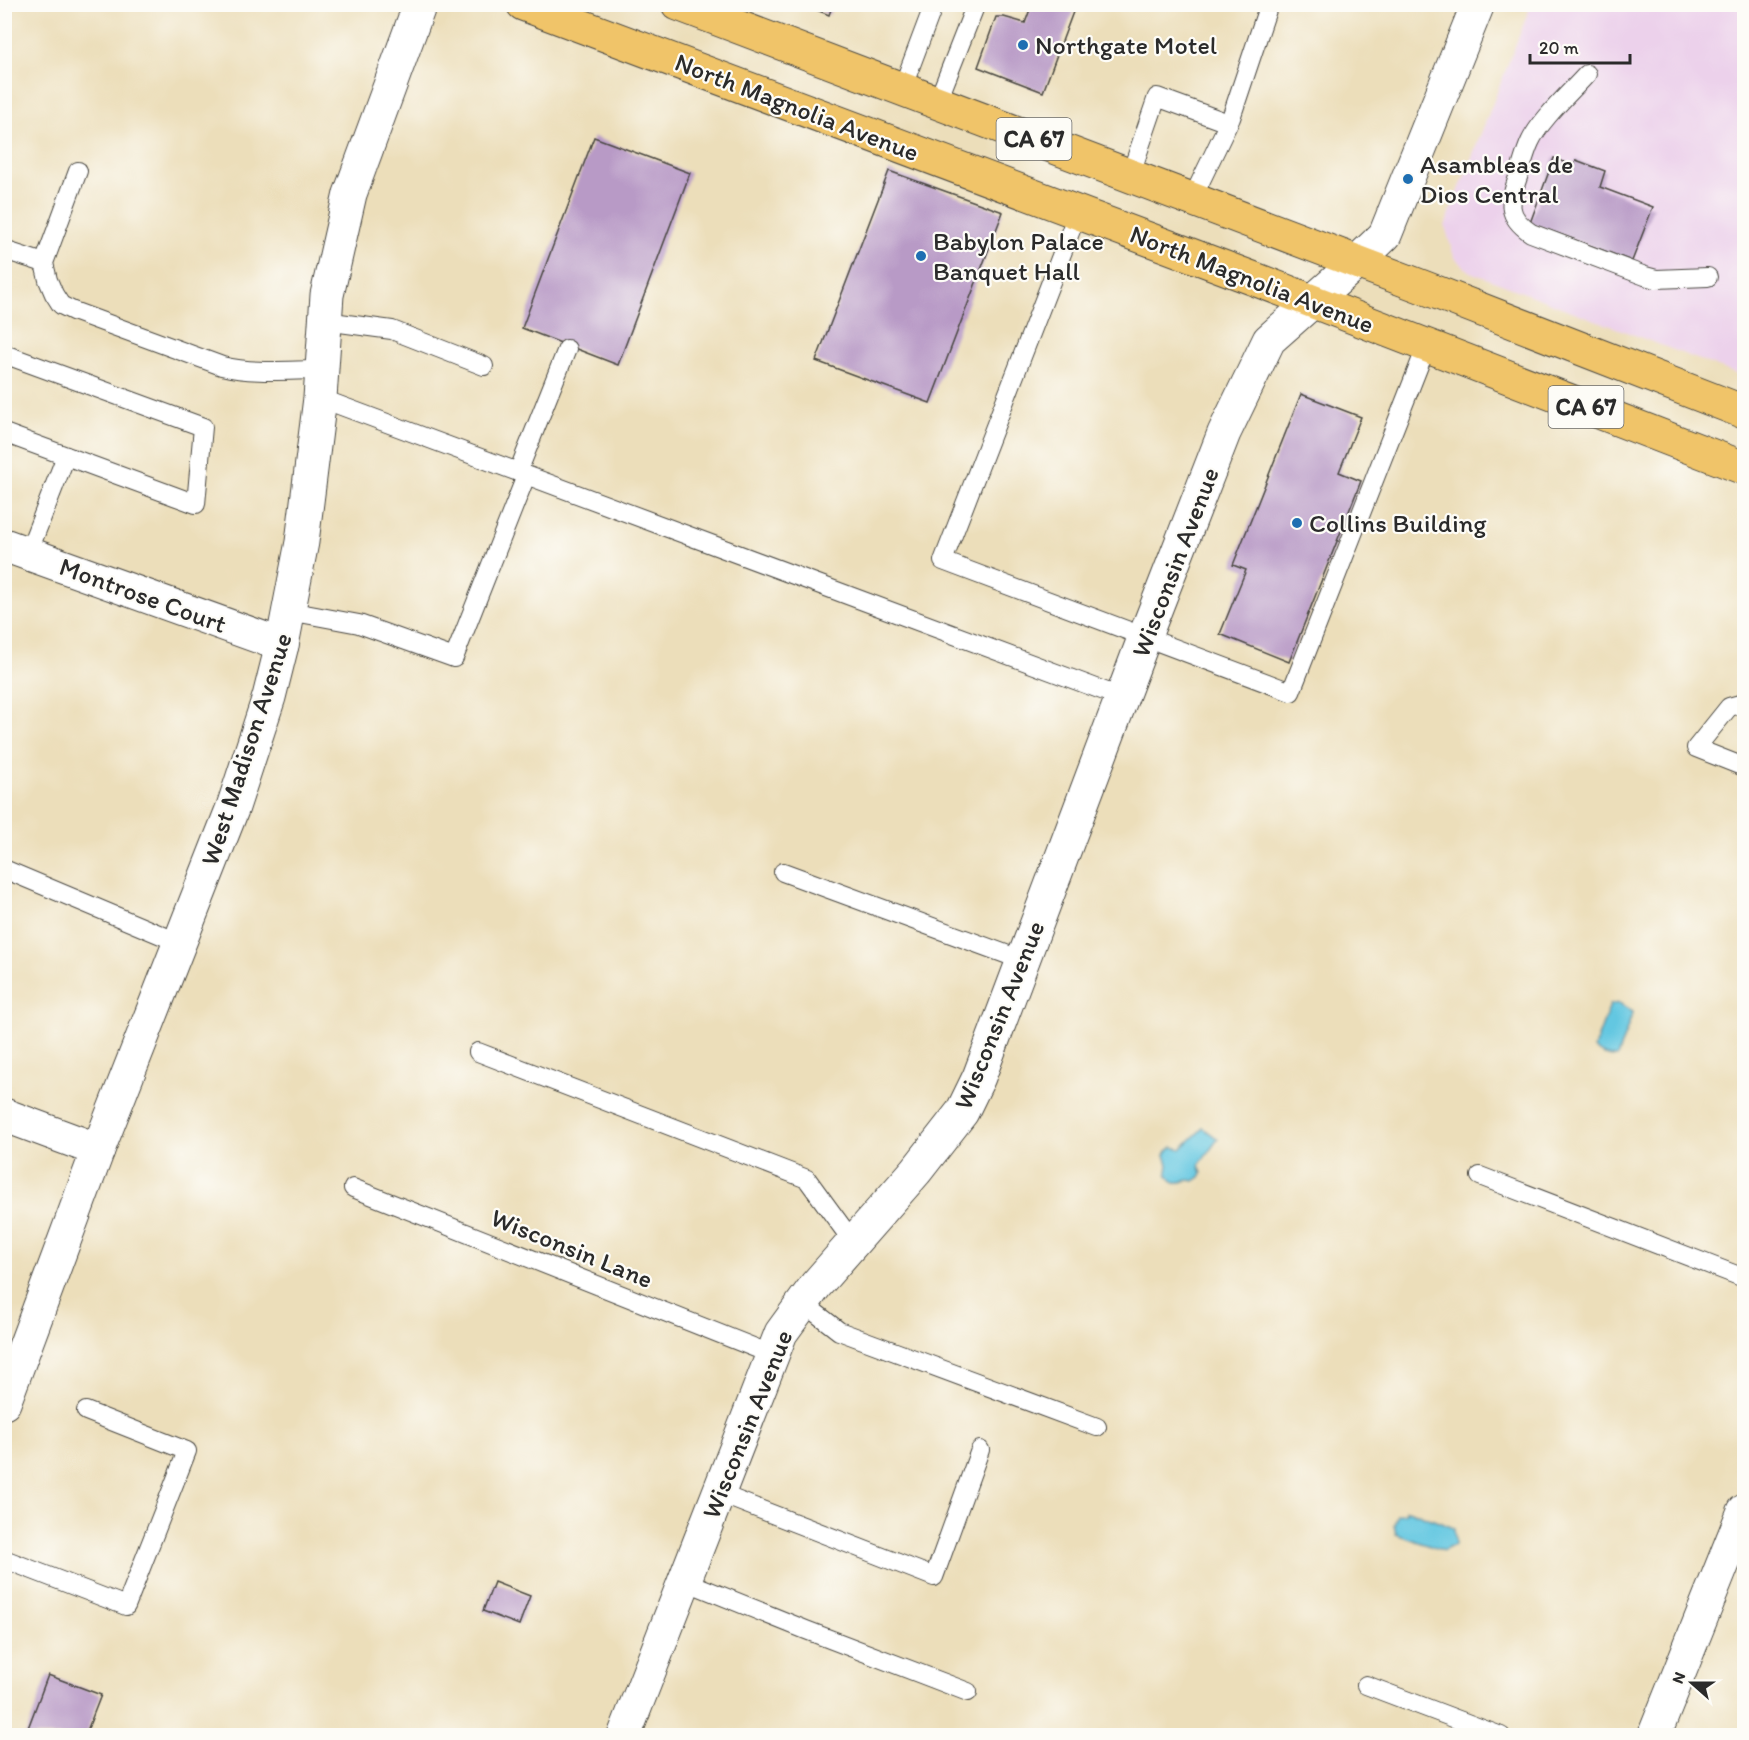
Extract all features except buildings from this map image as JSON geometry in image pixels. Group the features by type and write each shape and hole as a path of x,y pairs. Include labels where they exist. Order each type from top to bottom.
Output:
{"main road":[{"name":"North Magnolia Avenue","path":"523,4 1078,212 1744,468"},
{"name":"North Magnolia Avenue","path":"678,4 729,14 937,103 1434,291 1744,412"}],"street":[{"name":"West Madison Avenue","path":"4,1403 10,1370 233,807 269,697 282,645 302,542 321,384 327,294 350,194 420,4"},
{"name":"Wisconsin Avenue","path":"624,1736 781,1333 816,1285 916,1170 962,1112 979,1077 1224,433 1269,340 1386,235 1478,4"},
{"name":"Montrose Court","path":"16,549 282,645"},
{"path":"4,1115 98,1150"},
{"path":"1654,1736 1744,1511"}],"lane":[{"path":"902,89 934,4"},
{"path":"937,103 976,4"},
{"path":"1192,199 1228,123 1269,4"},
{"path":"1587,74 1531,141 1511,195 1512,214 1531,233 1645,276 1656,279 1708,277"},
{"path":"1130,176 1157,97 1228,123"},
{"path":"78,171 44,263 48,280 62,305 229,368 253,370 321,384 522,474 1123,698"},
{"path":"1078,212 943,561 1291,692 1427,345"},
{"path":"4,250 44,263"},
{"path":"326,321 392,330 484,366"},
{"path":"289,611 359,624 454,658 567,349"},
{"path":"4,354 203,427 196,504 4,433"},
{"path":"16,549 66,456"},
{"path":"1744,703 1729,707 1696,748 1744,767"},
{"path":"4,868 180,942"},
{"path":"783,872 1022,960"},
{"path":"478,1052 807,1179 853,1242"},
{"path":"1480,1176 1744,1278"},
{"name":"Wisconsin Lane","path":"353,1188 772,1355"},
{"path":"803,1303 839,1331 1097,1427"},
{"path":"4,1559 126,1606 186,1451 86,1411"},
{"path":"718,1493 934,1577 980,1450"},
{"path":"685,1581 968,1692"},
{"path":"1366,1685 1501,1736"}],"shaded area":[{"path":"1531,5 1744,5 1744,377 1470,272 1454,257 1445,226"}],"water":[{"path":"1619,1003 1633,1012 1617,1057 1607,1056 1594,1048 1610,1005"},
{"path":"1203,1128 1218,1139 1199,1165 1202,1173 1200,1177 1194,1181 1173,1181 1167,1173 1168,1164 1165,1155 1167,1151 1173,1147 1181,1149"},
{"path":"1406,1510 1454,1528 1455,1545 1444,1551 1396,1534 1394,1525 1397,1515 1406,1513"}],"place":[{"name":"Northgate Motel","path":"1023,45"},
{"name":"Asambleas de Dios Central","path":"1408,179"},
{"name":"Babylon Palace Banquet Hall","path":"921,256"},
{"name":"Collins Building","path":"1297,523"}]}
